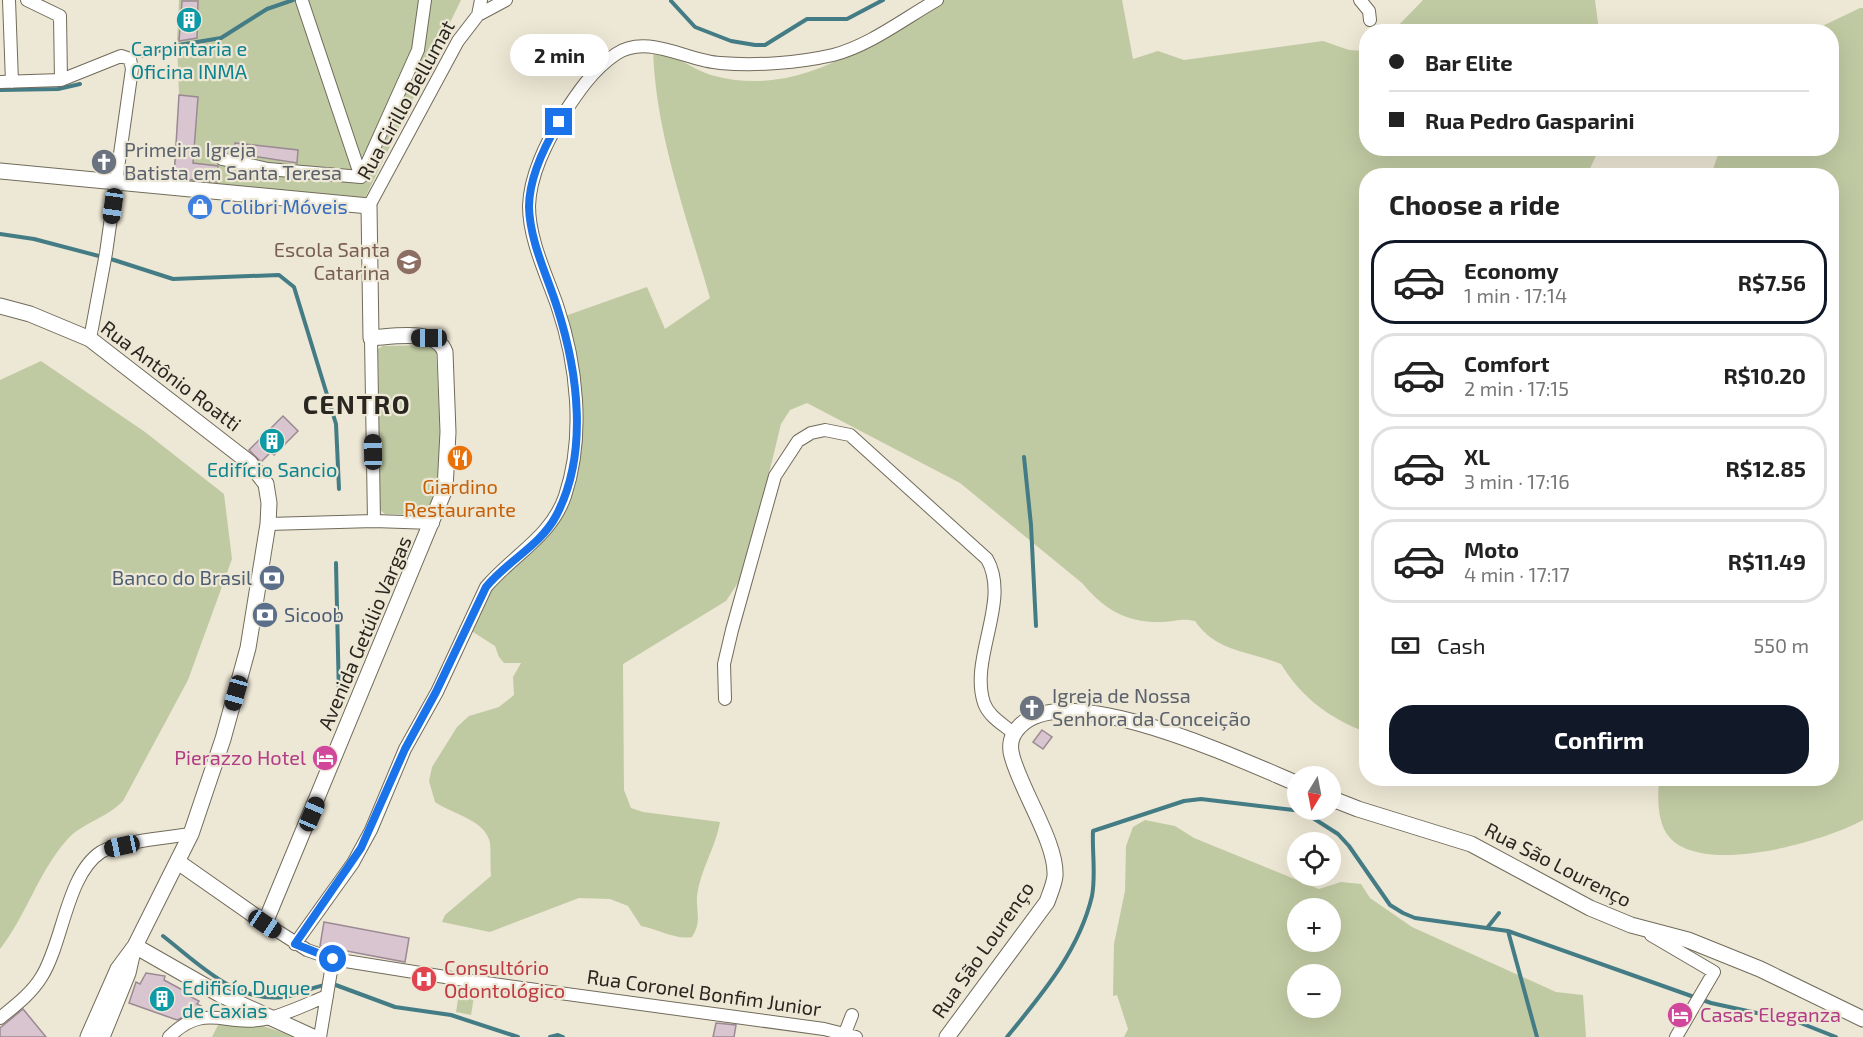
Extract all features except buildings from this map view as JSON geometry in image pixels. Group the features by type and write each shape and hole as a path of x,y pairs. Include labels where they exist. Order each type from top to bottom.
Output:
{"main road":[{"path":"0,171 369,206 371,338"},
{"name":"Rua Antônio Roatti","path":"0,306 30,314 90,339 250,463 266,484 269,502 268,524 249,648 223,739 191,834 135,946"},
{"name":"Avenida Getúlio Vargas","path":"265,924 446,489 448,475 447,367 443,346 429,338 371,338"},
{"path":"1013,733 1023,722 1036,714 1055,711 1089,712 1180,735 1287,779"},
{"name":"Rua São Lourenço","path":"947,1037 1047,902 1055,878 1053,858 1012,756 1013,733"},
{"name":"Rua São Lourenço","path":"1341,802 1380,817 1471,844 1575,901 1630,925 1688,940 1760,969 1863,1019"},
{"path":"178,862 265,924"},
{"path":"135,946 174,970 313,1037"},
{"path":"88,1037 118,969 135,946"},
{"path":"102,1037 128,973 135,946"}],"street":[{"path":"9,0 6,82 61,80 121,56 130,59 132,65 106,253 90,339"},
{"path":"27,0 60,16 61,80"},
{"path":"361,177 418,50 425,0"},
{"path":"478,15 481,0"},
{"path":"478,15 506,0"},
{"path":"295,944 361,848 405,749 436,692 486,587 498,572 544,533 555,518 565,496 576,435 576,397 563,328 535,241 529,209 530,195 542,156 567,110 592,75 623,50 646,46 718,63 811,58 835,54 851,48 937,0"},
{"path":"1360,0 1369,11 1370,20"},
{"path":"302,2 361,177"},
{"name":"Rua Cirillo Bellumat","path":"369,206 458,41 478,15"},
{"path":"222,159 268,169 361,177"},
{"path":"371,338 374,520"},
{"path":"725,699 724,664 775,476 798,441 811,433 832,431 849,435 987,560 991,567 994,589 982,665 981,687 985,704 994,718 1013,733"},
{"path":"268,524 374,520 433,523"},
{"path":"0,1018 23,1000 43,976 74,892 92,861 108,849 191,834"},
{"name":"Rua Coronel Bonfim Junior","path":"265,924 295,944 333,959 850,1035"},
{"path":"1630,925 1711,968 1714,972 1676,1037"},
{"path":"320,1037 333,959"},
{"path":"169,1037 191,1019 206,1017 245,1020 270,1018 329,988"},
{"path":"850,1035 852,1015"}],"green space":[{"path":"179,0 461,0 364,200 173,181 179,95 177,41"},
{"path":"938,0 1122,0 1133,59 1158,51 1184,60 1323,41 1349,50 1359,51 1359,156 1596,156 1590,168 1359,168 1359,729 1340,721 1307,697 1281,664 1223,645 1203,631 1195,621 1150,622 1117,613 1099,601 1082,583 960,483 807,403 790,410 781,424 745,572 726,601 623,664 624,790 631,808 643,812 720,822 699,886 698,922 692,937 673,936 641,926 628,906 610,899 579,898 490,932 442,922 445,915 491,876 490,843 487,835 475,823 435,802 429,781 432,767 457,727 469,716 499,707 514,695 513,677 521,663 504,663 495,646 470,630 484,596 504,568 540,543 574,470 582,417 565,316 647,287 665,329 710,298 682,206 666,143 655,80 653,48 711,75 743,81 774,80 803,74 832,63 886,33"},
{"path":"1423,0 1595,0 1598,24 1400,24"},
{"path":"1863,8 1863,820 1820,838 1790,846 1728,855 1700,853 1678,845 1664,829 1659,810 1659,786 1839,786 1839,168 1713,168 1718,156 1839,156 1839,24 1827,24"},
{"path":"431,345 436,348 442,482 429,515 385,514 380,510 378,349 383,346"},
{"path":"41,361 145,432 224,494 232,559 188,680 123,801 72,835 56,853 0,949 0,380"},
{"path":"1145,820 1175,826 1194,838 1287,876 1287,886 1312,886 1319,889 1341,886 1341,882 1361,884 1370,898 1412,927 1556,992 1583,995 1586,1037 1124,1037 1128,1029 1117,995 1113,996 1114,944 1125,891 1126,846 1133,827"},
{"path":"460,987 475,990 471,1015 456,1012"},
{"path":"220,1021 260,1025 296,1037 212,1037"}],"waterway":[{"path":"141,56 179,45 221,38 267,9 293,0"},
{"path":"671,1 695,27 731,41 765,45 807,19 847,19 883,0"},
{"path":"0,90 58,89 80,84"},
{"path":"0,234 34,239 114,260 173,279 279,275 294,287 336,424 339,489"},
{"path":"1024,457 1031,525 1036,626"},
{"path":"336,563 339,698"},
{"path":"1007,1037 1058,971 1086,916 1093,888 1093,831 1184,801 1201,799 1302,811 1338,834 1390,905 1415,918 1508,931 1711,1003 1798,1022 1836,1037"},
{"path":"1487,928 1499,913"},
{"path":"1508,931 1537,1037"},
{"path":"163,936 218,979 249,994 284,997 333,984 395,1007 451,1015 518,1037"},
{"path":"550,1037 558,1035 563,1037"}],"place":[{"name":"Carpintaria e Oficina INMA","path":"189,20"},
{"name":"Primeira Igreja Batista em Santa Teresa","path":"104,162"},
{"name":"Colibri Móveis","path":"200,207"},
{"name":"Escola Santa Catarina","path":"409,262"},
{"name":"Edifício Sancio","path":"272,441"},
{"name":"Giardino Restaurante","path":"460,458"},
{"name":"Banco do Brasil","path":"272,578"},
{"name":"Sicoob","path":"265,615"},
{"name":"Igreja de Nossa Senhora da Conceição","path":"1032,708"},
{"name":"Pierazzo Hotel","path":"325,758"},
{"name":"Consultório Odontológico","path":"424,979"},
{"name":"Edificío Duque de Caxias","path":"162,999"},
{"name":"Casas Eleganza","path":"1680,1015"}],"district":[{"name":"CENTRO","path":"357,405"}],"route":[{"path":"333,959 295,944 353,863 371,830 405,749 436,692 486,587 498,572 531,547 544,533 555,518 565,496 576,435 576,397 570,357 558,309 535,241 529,209 535,175 551,135 559,122"}]}
